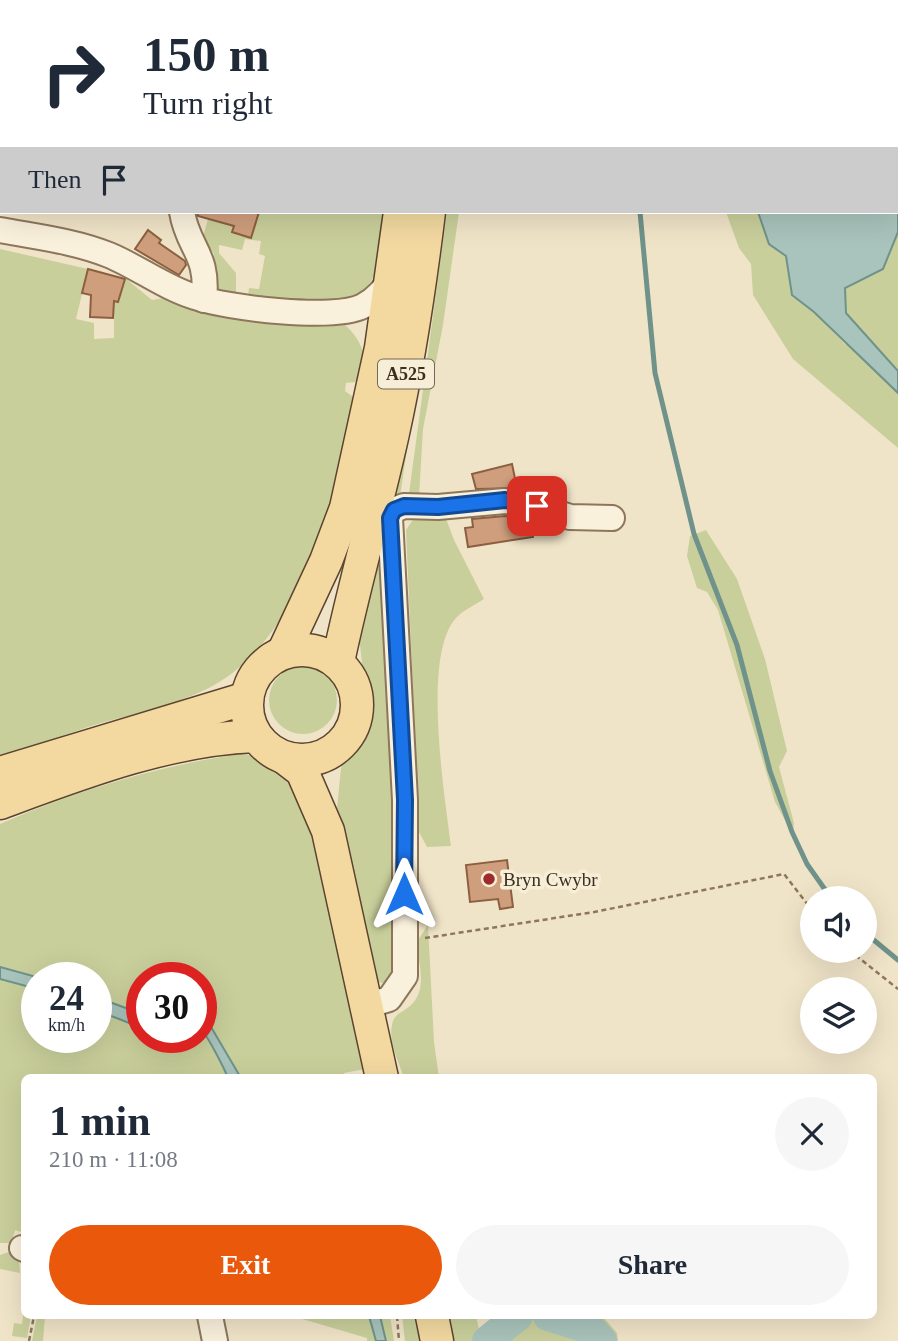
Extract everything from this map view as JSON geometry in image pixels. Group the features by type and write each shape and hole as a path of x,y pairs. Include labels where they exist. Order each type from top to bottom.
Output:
{"main road":[{"name":"A525","path":"283,653 326,561 346,508 379,356 393,276 400,214"},
{"name":"A525","path":"338,662 356,573 393,437 408,365 429,214"},
{"path":"285,758 307,761 326,755 349,736 356,721 358,701 350,677 338,662 321,653 302,649 283,653 261,668 253,680 247,698 248,718 256,736 268,749 302,771 328,831"},
{"path":"0,773 247,698"},
{"path":"0,803 142,755 221,737 256,736"},
{"path":"326,755 328,831 381,1074"},
{"path":"433,1319 437,1341"}],"street":[{"path":"183,214 200,254 206,277 204,300"},
{"path":"0,230 71,243 110,255 204,300 236,308 344,312 362,307 379,295 393,276"},
{"path":"344,312 368,331 379,356"},
{"path":"366,1006 388,999 401,986 405,976 405,800 390,518 394,510 404,506 438,507 505,500 537,506 570,517 612,519"},
{"path":"211,1319 215,1341"}],"path":[{"path":"404,941 594,912 784,874 800,895"},
{"path":"865,963 898,989"},
{"path":"29,1341 33,1319"},
{"path":"397,1319 400,1341"}],"green space":[{"path":"258,214 388,214 375,273 365,289 353,297 337,300 257,300 248,296 249,288 259,289 265,256 259,254 261,241 245,239 242,250 219,245 219,253 236,273 236,294 233,296 210,288 214,254 203,237 208,219 234,226 233,232 251,237"},
{"path":"447,214 459,214 443,325 423,429 419,497 408,501"},
{"path":"727,214 759,214 769,244 786,256 792,295 814,312 846,345 845,287 883,269 898,232 898,448 793,359 753,295 751,264 739,248"},
{"path":"0,249 88,269 76,319 94,323 94,339 114,338 114,301 118,302 125,278 152,300 170,297 219,316 343,323 359,343 364,367 355,382 346,383 345,391 356,399 325,520 310,562 291,601 268,637 240,667 192,696 100,723 0,759"},
{"path":"414,403 399,503 392,699 394,976 387,984 377,982 366,951 337,808 341,768 367,711 359,635"},
{"path":"445,516 484,599 457,617 446,635 440,661 438,727 451,846 427,847 419,832 406,530 414,518"},
{"path":"706,530 737,579 765,659 787,751 779,767 794,823 793,835 775,802 718,610 707,592 697,588 687,556 690,536"},
{"path":"303,666 316,669 327,676 334,687 337,700 334,713 327,724 316,731 303,734 290,731 279,724 272,713 269,700 272,687 279,676 290,669"},
{"path":"241,754 269,758 286,771 312,821 365,1069 344,1074 239,1074 217,1037 217,962 126,962 126,1008 112,1003 112,962 21,962 21,973 0,967 0,824 118,781 180,765"},
{"path":"428,925 434,1042 438,1074 403,1074 393,1045 393,1021 416,1000 421,985 416,943"},
{"path":"0,979 21,985 21,1053 112,1053 112,1016 126,1022 126,1053 216,1053 226,1074 21,1074 21,1232 15,1230 11,1243 0,1243"},
{"path":"9,1252 19,1260 20,1273 0,1269 0,1255"},
{"path":"23,1319 30,1319 27,1338 12,1336 14,1323 22,1324"},
{"path":"36,1319 45,1319 43,1341 32,1341"},
{"path":"302,1319 370,1319 376,1341 367,1341 367,1338"},
{"path":"381,1319 390,1319 394,1341 386,1341"},
{"path":"402,1319 425,1319 429,1341 405,1341"},
{"path":"445,1319 477,1319 479,1329 491,1319 507,1319 474,1341 450,1341"},
{"path":"575,1319 605,1319 617,1333 618,1341 605,1341 597,1332"},
{"path":"548,1320 580,1332 594,1341 494,1341 518,1321"}],"water":[{"path":"759,214 898,214 898,232 883,269 845,288 846,313 898,371 898,393 814,312 792,295 786,256 769,244"},
{"path":"0,967 21,973 21,985 0,979"},
{"path":"112,1003 126,1008 126,1022 112,1016"},
{"path":"217,1037 239,1074 226,1074 215,1053"},
{"path":"370,1319 381,1319 386,1341 376,1341"}],"building":[{"path":"258,214 251,238 232,232 234,226 198,216"},
{"path":"148,230 161,240 159,243 185,261 186,265 179,275 135,249"},
{"path":"88,269 125,279 118,302 114,301 113,318 90,317 91,295 82,293"},
{"path":"512,464 517,488 476,489 472,474"},
{"path":"505,516 530,520 533,537 468,547 465,528 473,527 472,519"},
{"name":"Bryn Cwybr","path":"507,860 513,907 500,909 498,899 470,902 466,865"}],"waterway":[{"path":"640,214 655,373 694,534 737,645 770,771 792,832 807,864 823,886"},
{"path":"877,943 898,960"},
{"path":"487,1341 514,1319"},
{"path":"557,1319 592,1330 602,1341"}],"place":[{"name":"Bryn Cwybr","path":"489,879"}],"route":[{"path":"404,894 405,800 390,518 394,510 404,506 438,507 505,500 537,506"}]}
